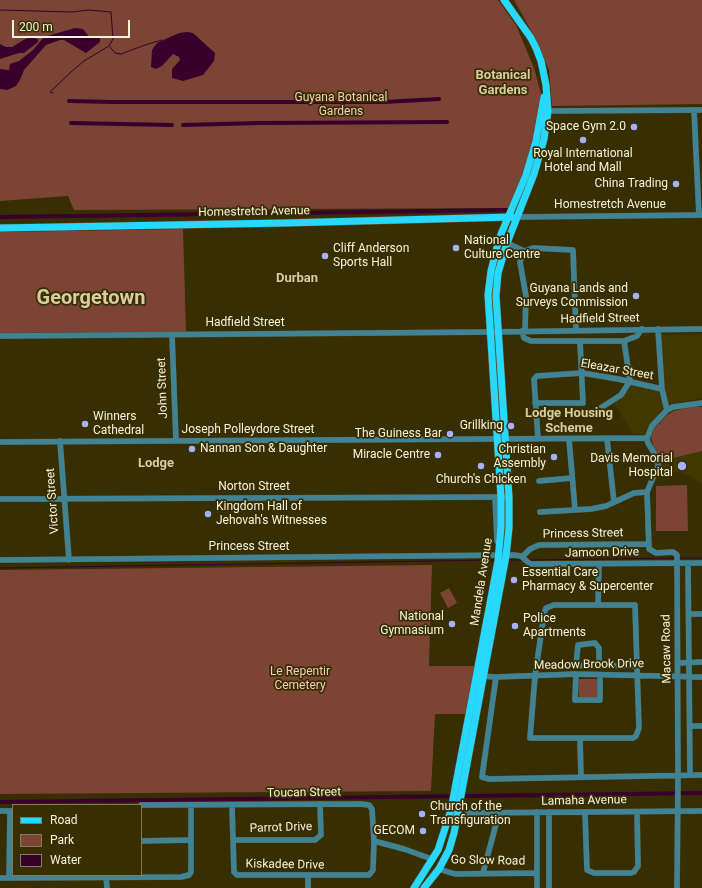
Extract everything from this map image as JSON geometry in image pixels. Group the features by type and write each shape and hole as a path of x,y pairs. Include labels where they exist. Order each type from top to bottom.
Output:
{"main road":[{"name":"Mandela Avenue","path":"494,332 498,273 507,243 534,174 544,138 546,85 541,61 531,38 505,1"},
{"name":"Mandela Avenue","path":"424,888 439,869 449,850 501,558 509,528 509,497 501,440 494,332 488,295 491,271 499,239 526,175 544,111"},
{"name":"Homestretch Avenue","path":"0,228 517,217"},
{"name":"Mandela Avenue","path":"501,440 498,497 501,558"},
{"name":"Mandela Avenue","path":"414,888 438,850 458,796"}],"street":[{"path":"694,110 700,215"},
{"path":"544,111 702,110"},
{"name":"Homestretch Avenue","path":"517,217 700,215"},
{"path":"507,243 524,251 533,248 573,250 576,331"},
{"path":"524,251 520,262 526,296 523,331 524,338 531,341 624,341 637,336 642,329"},
{"name":"Hadfield Street","path":"0,336 494,332 702,328"},
{"path":"658,329 662,389 668,410"},
{"name":"John Street","path":"172,335 176,441"},
{"path":"535,403 583,403 580,341"},
{"path":"599,409 620,395 630,381 624,341"},
{"name":"Eleazar Street","path":"538,439 534,379 536,376 582,373 630,381 662,389"},
{"path":"677,560 673,552 653,552 649,549 647,492 658,466 657,458 648,443 647,438 652,426 668,410 673,407 702,403"},
{"name":"Joseph Polleydore Street","path":"0,442 647,438"},
{"path":"569,439 574,509"},
{"path":"607,439 614,502"},
{"name":"Victor Street","path":"60,441 68,560"},
{"path":"539,481 572,478"},
{"path":"540,512 591,509 614,502 634,493 647,492"},
{"name":"Norton Street","path":"0,499 509,497"},
{"name":"Princess Street","path":"523,558 530,549 539,545 648,544"},
{"path":"501,558 523,558"},
{"name":"Princess Street","path":"0,560 501,558"},
{"name":"Jamoon Drive","path":"523,558 528,564 599,565 677,560 688,563 702,563"},
{"name":"Macaw Road","path":"677,560 677,887"},
{"path":"688,563 690,614 690,775"},
{"path":"598,605 599,565"},
{"path":"598,605 635,605 639,728 636,736 633,738 530,738 536,665 544,614 549,606 598,605"},
{"path":"690,614 702,614"},
{"path":"576,666 577,647 584,643 598,644 599,666"},
{"path":"678,663 702,662"},
{"path":"536,665 638,666"},
{"path":"576,674 575,700 600,700 600,675"},
{"name":"Meadow Brook Drive","path":"480,676 496,677 576,674 702,677"},
{"path":"496,677 482,777 489,779 702,775"},
{"path":"690,726 702,726"},
{"path":"580,738 581,777"},
{"name":"Parrot Drive","path":"233,840 315,840 321,835 320,804"},
{"name":"Toucan Street","path":"142,805 360,804 369,806 373,814 374,841"},
{"path":"0,878 43,876 181,877 189,875 191,872 191,805"},
{"name":"Kiskadee Drive","path":"232,805 235,874 308,876 369,875 373,870 374,841"},
{"path":"0,811 11,811 9,878"},
{"name":"Lamaha Avenue","path":"467,813 702,811"},
{"path":"537,812 537,888"},
{"path":"549,812 549,888"},
{"path":"585,812 587,870 594,873 631,873 637,869 637,812"},
{"path":"483,873 499,813"},
{"path":"142,841 191,840"},
{"path":"374,841 404,848 429,858 431,861"},
{"name":"Go Slow Road","path":"439,869 455,874 537,873"},
{"path":"308,876 308,888"},
{"path":"106,877 107,888"}],"shaded area":[{"path":"702,334 702,398 673,404 668,403 665,396 661,335"},
{"path":"631,384 659,391 664,407 643,434 634,435 614,404 629,389"},
{"name":"Davis Memorial Hospital","path":"702,451 702,484 691,476 679,472 661,472 661,461"}],"green space":[{"name":"Guyana Botanical Gardens","path":"0,0 498,0 516,25 534,68 541,94 536,127 525,169 509,208 74,210 68,196 0,201"},
{"path":"514,0 702,0 702,104 552,106 549,70 534,36"},
{"path":"183,229 186,332 0,333 0,232"},
{"path":"690,407 702,407 702,451 661,461 653,445 651,437 654,429 667,415 674,411"},
{"path":"687,485 688,531 656,531 656,486"},
{"name":"Le Repentir Cemetery","path":"432,565 429,666 476,666 467,714 435,714 431,791 0,794 0,570"},
{"path":"449,588 457,603 448,608 440,593"},
{"path":"578,679 597,679 597,697 579,697"}],"water":[{"path":"75,28 83,29 90,38 100,38 100,42 86,53 64,40 46,45 24,70 16,86 7,90 0,89 0,69 9,70 10,64 19,61 33,50 44,37"},
{"path":"179,33 193,33 215,53 214,61 203,75 183,81 172,78 172,69 180,60 179,57 173,54 162,66 156,69 151,67 152,50 157,43"},
{"path":"27,38 38,39 38,42 24,53 19,53 0,59 0,44 6,47 12,47"}],"waterway":[{"path":"0,10 72,12 89,10 111,12 113,39 109,46 84,61 72,71 50,92 53,93"},
{"path":"110,47 115,53 121,54 162,40"},
{"path":"69,101 384,102 439,99"},
{"path":"183,125 447,122"},
{"path":"71,123 172,125"},
{"path":"0,217 508,210"},
{"path":"529,560 675,558"},
{"path":"679,558 702,558"},
{"path":"0,568 495,560"},
{"path":"509,560 521,560"},
{"path":"0,802 702,793"}],"place":[{"name":"Space Gym 2.0","path":"634,127"},
{"name":"Royal International Hotel and Mall","path":"583,140"},
{"name":"China Trading","path":"676,184"},
{"name":"National Culture Centre","path":"456,248"},
{"name":"Cliff Anderson Sports Hall","path":"325,256"},
{"name":"Guyana Lands and Surveys Commission","path":"636,296"},
{"name":"Winners Cathedral","path":"85,424"},
{"name":"Grillking","path":"511,426"},
{"name":"The Guiness Bar","path":"450,434"},
{"name":"Nannan Son & Daughter","path":"192,449"},
{"name":"Miracle Centre","path":"438,455"},
{"name":"Christian Assembly","path":"554,457"},
{"name":"Church's Chicken","path":"481,466"},
{"name":"Davis Memorial Hospital","path":"682,466"},
{"name":"Kingdom Hall of Jehovah's Witnesses","path":"208,514"},
{"name":"Essential Care Pharmacy & Supercenter","path":"514,580"},
{"name":"National Gymnasium","path":"452,624"},
{"name":"Police Apartments","path":"515,626"},
{"name":"Church of the Transfiguration","path":"422,814"},
{"name":"GECOM","path":"423,831"}],"district":[{"name":"Botanical Gardens","path":"503,84"},
{"name":"Durban","path":"297,279"},
{"name":"Georgetown","path":"91,299"},
{"name":"Lodge Housing Scheme","path":"569,422"},
{"name":"Lodge","path":"156,464"}]}
